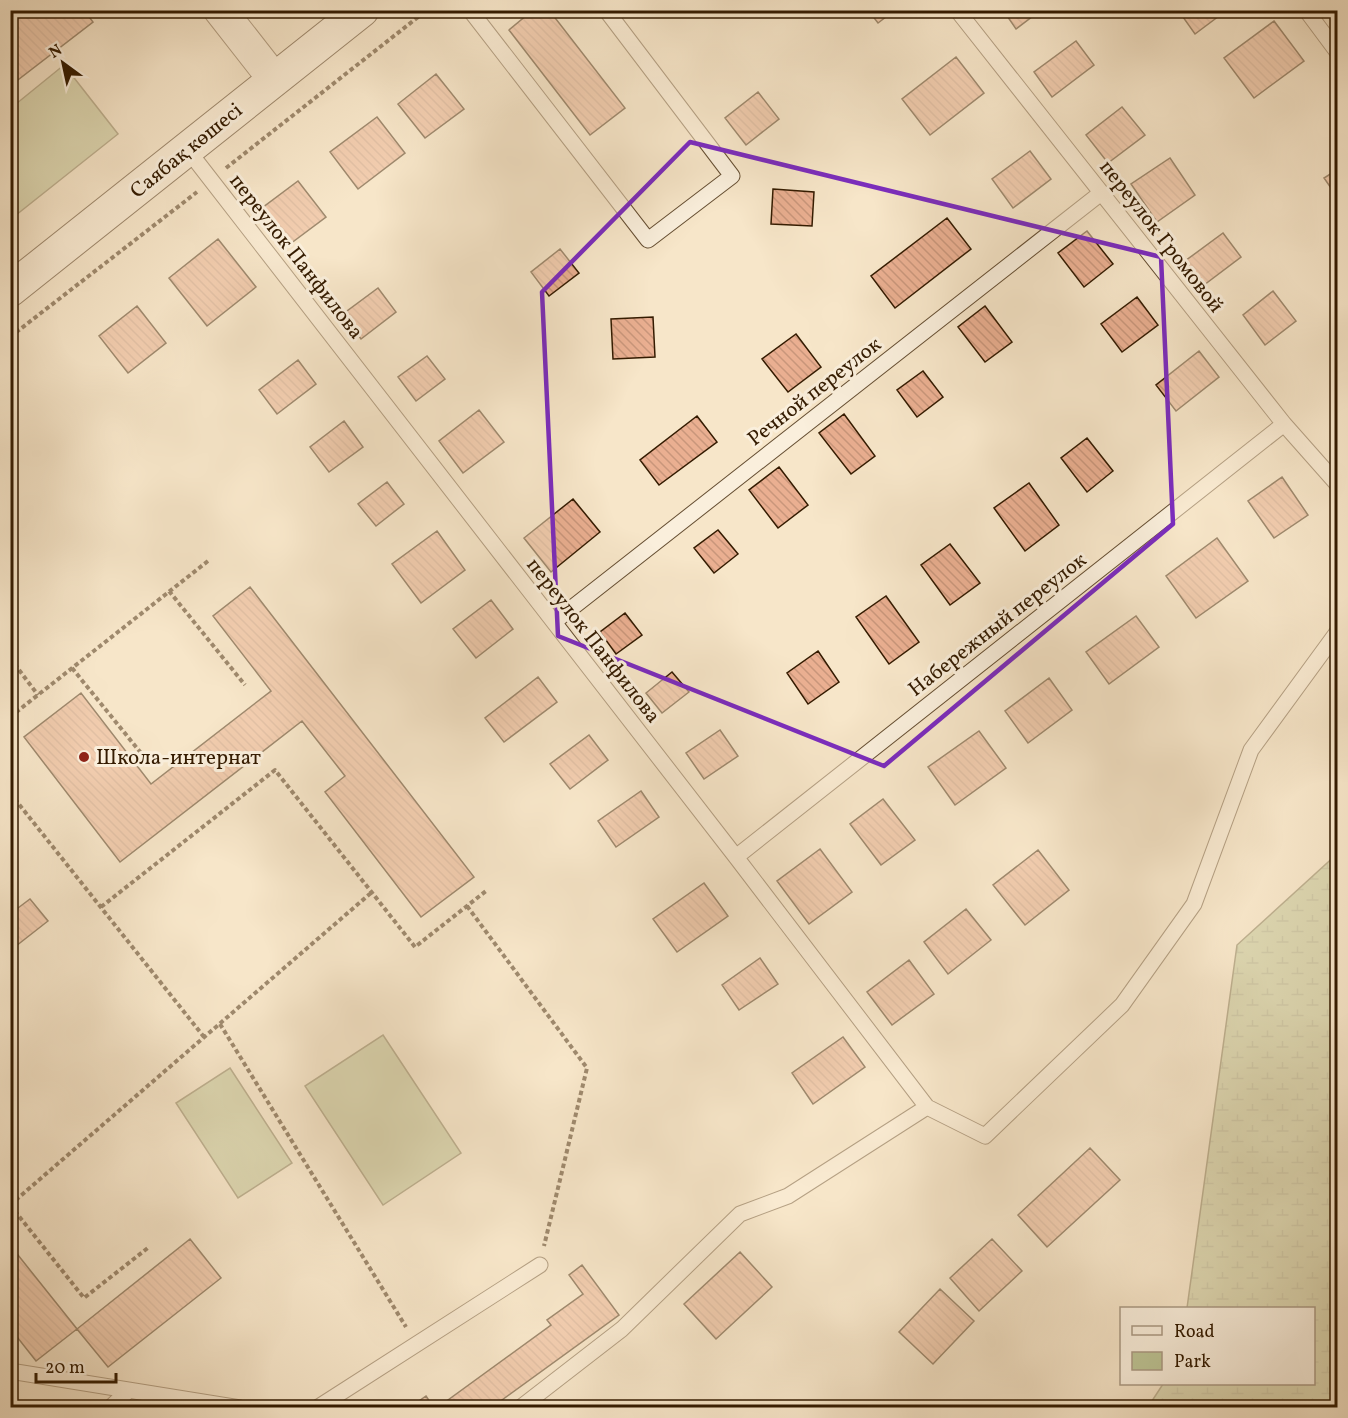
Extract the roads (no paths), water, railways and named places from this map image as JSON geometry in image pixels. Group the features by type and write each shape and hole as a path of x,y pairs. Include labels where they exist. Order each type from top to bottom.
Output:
{"street":[{"path":"220,10 274,79"},
{"name":"Саябақ көшесі","path":"10,290 362,10"}],"lane":[{"path":"470,10 648,240 732,176 606,10"},
{"name":"переулок Громовой","path":"957,10 1284,423 1338,485"},
{"path":"1306,10 1338,53"},
{"name":"переулок Панфилова","path":"187,149 927,1107 985,1136 1122,1005 1188,913 1194,904 1251,750 1338,631"},
{"name":"Речной переулок","path":"554,622 1101,193"},
{"name":"Набережный переулок","path":"736,857 1284,423"},
{"path":"520,1407 622,1329 740,1214 788,1196 927,1107"},
{"path":"317,1407 540,1265"},
{"path":"10,1371 240,1407"},
{"path":"110,1407 129,1390"}],"place":[{"name":"Школа-интернат","path":"84,757"}]}
